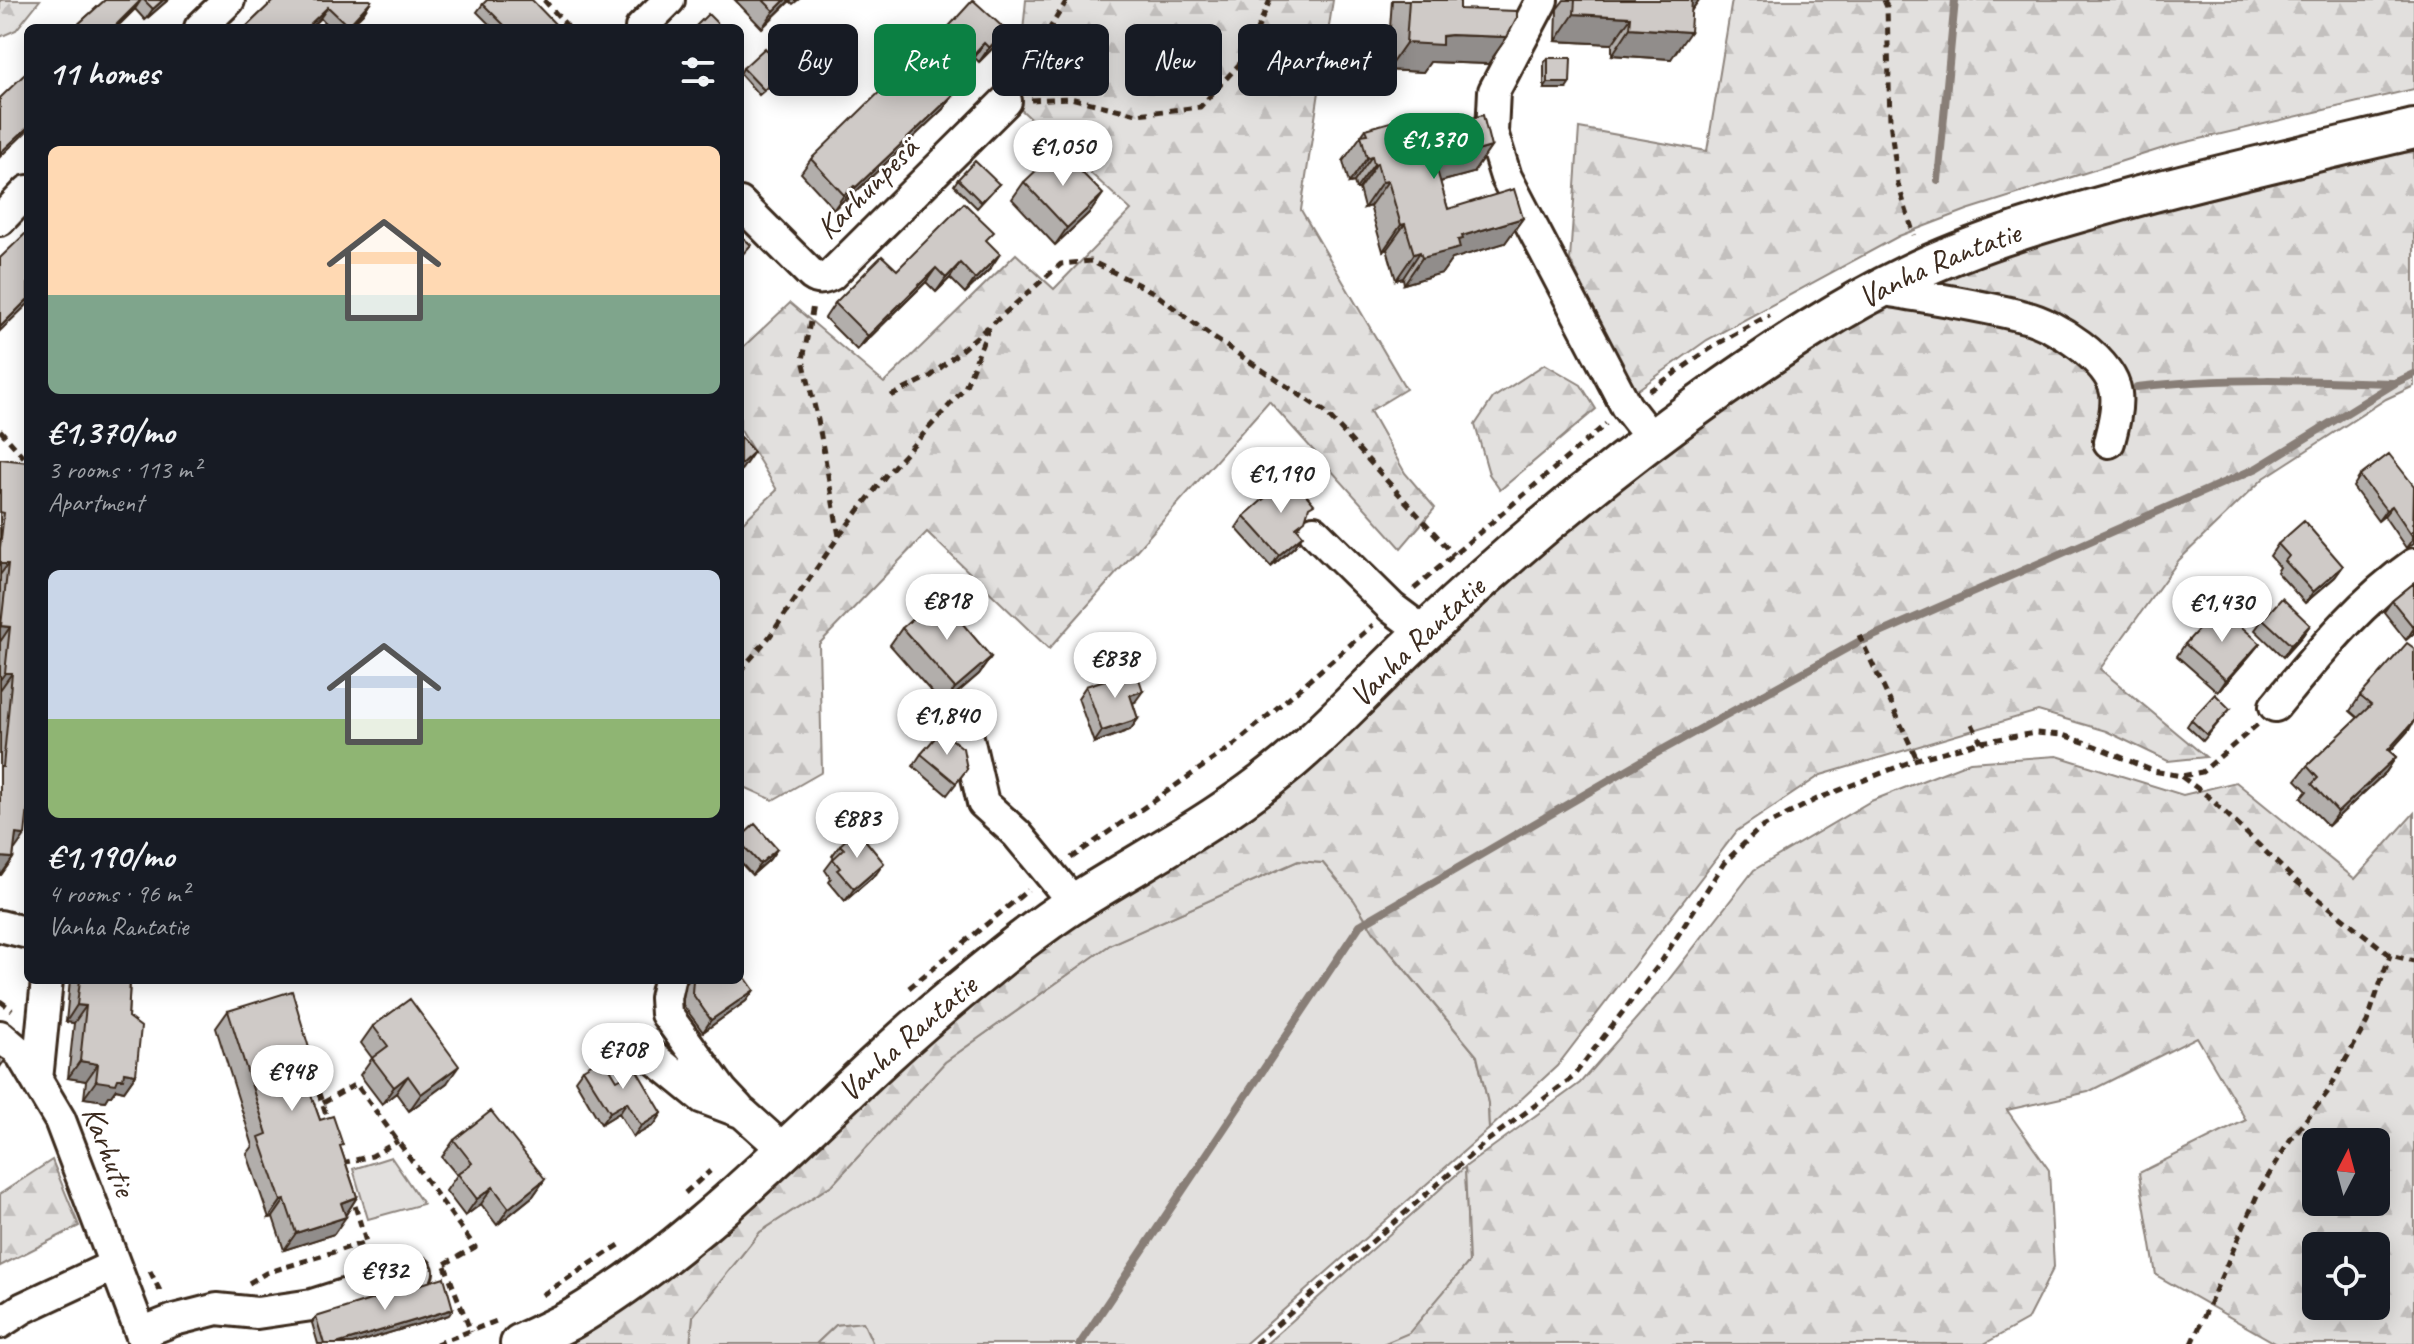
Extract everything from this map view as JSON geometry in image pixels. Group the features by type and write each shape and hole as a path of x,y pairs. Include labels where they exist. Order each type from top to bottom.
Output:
{"main road":[{"name":"Vanha Rantatie","path":"520,1344 570,1320 624,1284 715,1213 923,1021 1005,954 1074,903 1182,840 1239,802 1353,704 1424,632 1524,543 1651,438 1785,343 1880,289 1988,241 2214,176 2414,129"}],"street":[{"path":"204,24 229,0"},
{"path":"645,24 669,0"},
{"path":"1542,0 1494,91 1492,132 1506,177 1626,406 1651,438"},
{"name":"Karhunpesä","path":"744,207 817,279 831,275 1006,101"},
{"path":"0,220 24,195"},
{"path":"1880,289 2029,317 2097,358 2116,392 2114,424 2109,442"},
{"path":"1314,531 1392,608 1424,632"},
{"path":"2275,706 2361,606 2414,564"},
{"path":"966,729 983,803 1017,834 1074,903"},
{"path":"0,926 24,932"},
{"path":"37,1080 47,984"},
{"path":"668,984 666,1014 722,1091 784,1150"},
{"name":"Karhutie","path":"0,1036 21,1054 60,1120 143,1338"},
{"path":"638,1045 703,1098 743,1113"},
{"path":"0,1323 23,1308 115,1265"},
{"path":"143,1338 174,1320 217,1309 257,1313 312,1305 431,1268"}],"path":[{"path":"544,0 565,24"},
{"path":"1006,101 1067,0"},
{"path":"1006,101 1070,98 1137,114 1200,107 1245,58 1270,0"},
{"path":"1884,0 1887,7 1890,121 1898,184 1914,235"},
{"path":"891,396 931,376 1061,264 1091,261 1153,292 1211,336 1324,411 1454,555"},
{"path":"817,279 803,360 821,434 839,536"},
{"path":"744,666 770,636 839,536 887,474 965,388 989,327"},
{"path":"0,430 24,457"},
{"path":"0,442 7,438"},
{"path":"1859,635 1917,759"},
{"path":"1255,1344 1487,1141 1572,1078 1661,962 1724,863 1759,829 1817,799 1917,759 1981,742 2035,733 2063,735 2153,771 2182,776 2202,772 2275,706"},
{"path":"1972,724 1981,742"},
{"path":"2182,776 2209,797 2296,881 2390,955 2414,961"},
{"path":"2192,1344 2258,1193 2290,1140 2327,1093 2367,1022 2390,955"},
{"path":"309,1063 332,1133"},
{"path":"323,1103 356,1084 475,1247 431,1268 471,1332"},
{"path":"341,1163 372,1156 398,1141"},
{"path":"337,1148 346,1176"},
{"path":"217,1309 230,1293 266,1273 366,1242 350,1190"}],"green space":[{"path":"0,0 40,0 16,30 0,37"},
{"path":"1026,0 1333,0 1329,24 1238,24 1238,96 1318,96 1301,210 1406,389 1370,411 1405,473 1435,508 1401,548 1269,401 1049,649 927,532 819,644 822,772 773,800 744,787 744,521 777,490 744,436 744,346 790,303 884,383 1016,254 1054,289 1131,210 1016,105 1017,96 1109,96 1109,24 1024,24"},
{"path":"1732,0 2414,0 2414,89 2170,146 1967,210 1899,236 1707,340 1633,393 1570,260 1579,128 1707,151"},
{"path":"2414,146 2414,386 2386,399 2264,478 2179,560 2100,669 2206,757 2168,761 2106,731 2038,711 1821,775 1737,831 1557,1066 1489,1129 1488,1103 1477,1056 1374,932 1354,900 1323,863 1298,861 1111,944 945,1062 833,1184 760,1232 693,1316 690,1344 550,1344 938,1031 1030,952 1253,814 1359,724 1438,644 1574,525 1744,391 1924,276 2122,219"},
{"path":"1545,364 1581,385 1596,409 1500,490 1489,474 1475,425 1493,398"},
{"path":"2057,756 2183,795 2236,782 2355,879 2414,813 2414,1344 2277,1344 2156,1275 2139,1173 2246,1120 2197,1037 2088,1092 2007,1110 2049,1170 2054,1267 2027,1320 1984,1344 1383,1344 1409,1333 1469,1262 1465,1167 1580,1083 1656,996 1754,870 1871,801 1970,762"},
{"path":"1298,861 1323,863 1354,900 1374,933 1477,1056 1488,1103 1489,1129 1245,1344 873,1344 863,1322 836,1325 816,1344 690,1344 693,1316 760,1232 833,1184 945,1062 1111,944"},
{"path":"391,1157 423,1204 368,1219 353,1169"},
{"path":"52,1160 79,1226 0,1266 0,1194"},
{"path":"1465,1167 1469,1262 1409,1334 1383,1344 1266,1344"},
{"path":"863,1322 873,1344 816,1344 836,1325"}],"building":[{"path":"105,0 141,0 117,24 78,24"},
{"path":"144,0 163,0 153,9"},
{"path":"274,0 371,1 350,24 346,24 328,7 310,24 249,24"},
{"path":"487,0 532,0 555,24 503,24 483,4"},
{"path":"763,0 785,0 774,11"},
{"path":"973,0 999,24 992,24 992,45 989,48 984,43 976,51 976,24 951,24"},
{"path":"1409,0 1460,0 1460,9 1517,11 1517,18 1507,37 1451,35 1442,36 1442,45 1406,43"},
{"path":"1575,0 1692,0 1690,32 1630,28 1631,17 1574,14"},
{"path":"708,14 718,24 698,24"},
{"path":"765,48 768,51 768,86 764,90 744,69"},
{"path":"1548,58 1571,58 1570,83 1548,83"},
{"path":"24,75 24,131 0,153 0,98"},
{"path":"875,96 952,96 844,195 811,159"},
{"path":"1415,115 1417,122 1422,120 1425,131 1483,115 1491,147 1435,163 1448,209 1514,189 1523,218 1462,236 1463,239 1458,240 1460,248 1422,258 1420,252 1414,254 1405,224 1401,225 1388,181 1382,182 1377,163 1374,164 1372,156 1367,158 1361,135 1368,134 1366,129"},
{"path":"1059,149 1103,194 1067,228 1024,182"},
{"path":"975,161 999,184 981,202 958,179"},
{"path":"964,203 994,232 986,240 1000,254 975,279 960,263 946,278 936,268 868,336 835,303 882,256 897,270"},
{"path":"24,235 24,303 0,327 0,258"},
{"path":"744,239 751,245 744,253"},
{"path":"744,441 754,452 744,461"},
{"path":"2389,454 2414,486 2413,537 2392,506 2386,510 2360,476"},
{"path":"0,459 24,462 24,835 16,834 13,858 0,857 0,767 3,767 12,673 5,673 10,627 1,626 8,564 0,564 4,513 0,512"},
{"path":"1290,476 1314,504 1309,507 1305,520 1296,527 1303,535 1279,555 1244,516"},
{"path":"2304,521 2343,566 2313,592 2285,561 2289,556 2278,544"},
{"path":"2414,583 2414,628 2392,601"},
{"path":"939,596 991,657 955,688 902,628"},
{"path":"2282,598 2310,625 2291,645 2263,619"},
{"path":"2219,607 2260,643 2226,680 2185,644"},
{"path":"2407,643 2414,648 2414,721 2388,750 2396,757 2338,812 2312,784 2318,778 2307,766 2371,705 2360,696"},
{"path":"1136,670 1143,691 1130,695 1138,719 1102,731 1086,686"},
{"path":"2215,694 2230,709 2207,735 2191,720"},
{"path":"941,731 963,748 967,769 956,783 921,754"},
{"path":"755,824 777,849 760,864 744,846 744,834"},
{"path":"857,830 884,863 854,889 837,870 840,868 833,859 844,849 840,845"},
{"path":"744,976 754,990 711,1020 692,993 693,984 744,984"},
{"path":"80,984 130,984 128,1017 141,1027 136,1074 124,1072 123,1079 118,1079 116,1084 96,1081 98,1064 80,1061 86,1006 77,1005"},
{"path":"292,991 315,1068 303,1072 320,1120 333,1116 357,1197 341,1203 346,1217 296,1233 285,1200 281,1201 259,1137 267,1134 228,1011"},
{"path":"410,999 459,1066 421,1094 408,1076 394,1087 372,1058 388,1046 373,1026"},
{"path":"603,1057 617,1080 636,1069 662,1113 641,1126 627,1102 610,1112 583,1069"},
{"path":"491,1111 545,1179 509,1208 493,1187 477,1199 458,1174 472,1163 454,1140"},
{"path":"444,1277 453,1309 336,1344 324,1344 316,1317"}],"waterway":[{"path":"1938,180 1955,0"},
{"path":"1864,640 2257,468 2414,374"},
{"path":"2137,387 2296,380 2392,383"},
{"path":"1080,1344 1360,925 1642,761 1860,641"}]}
